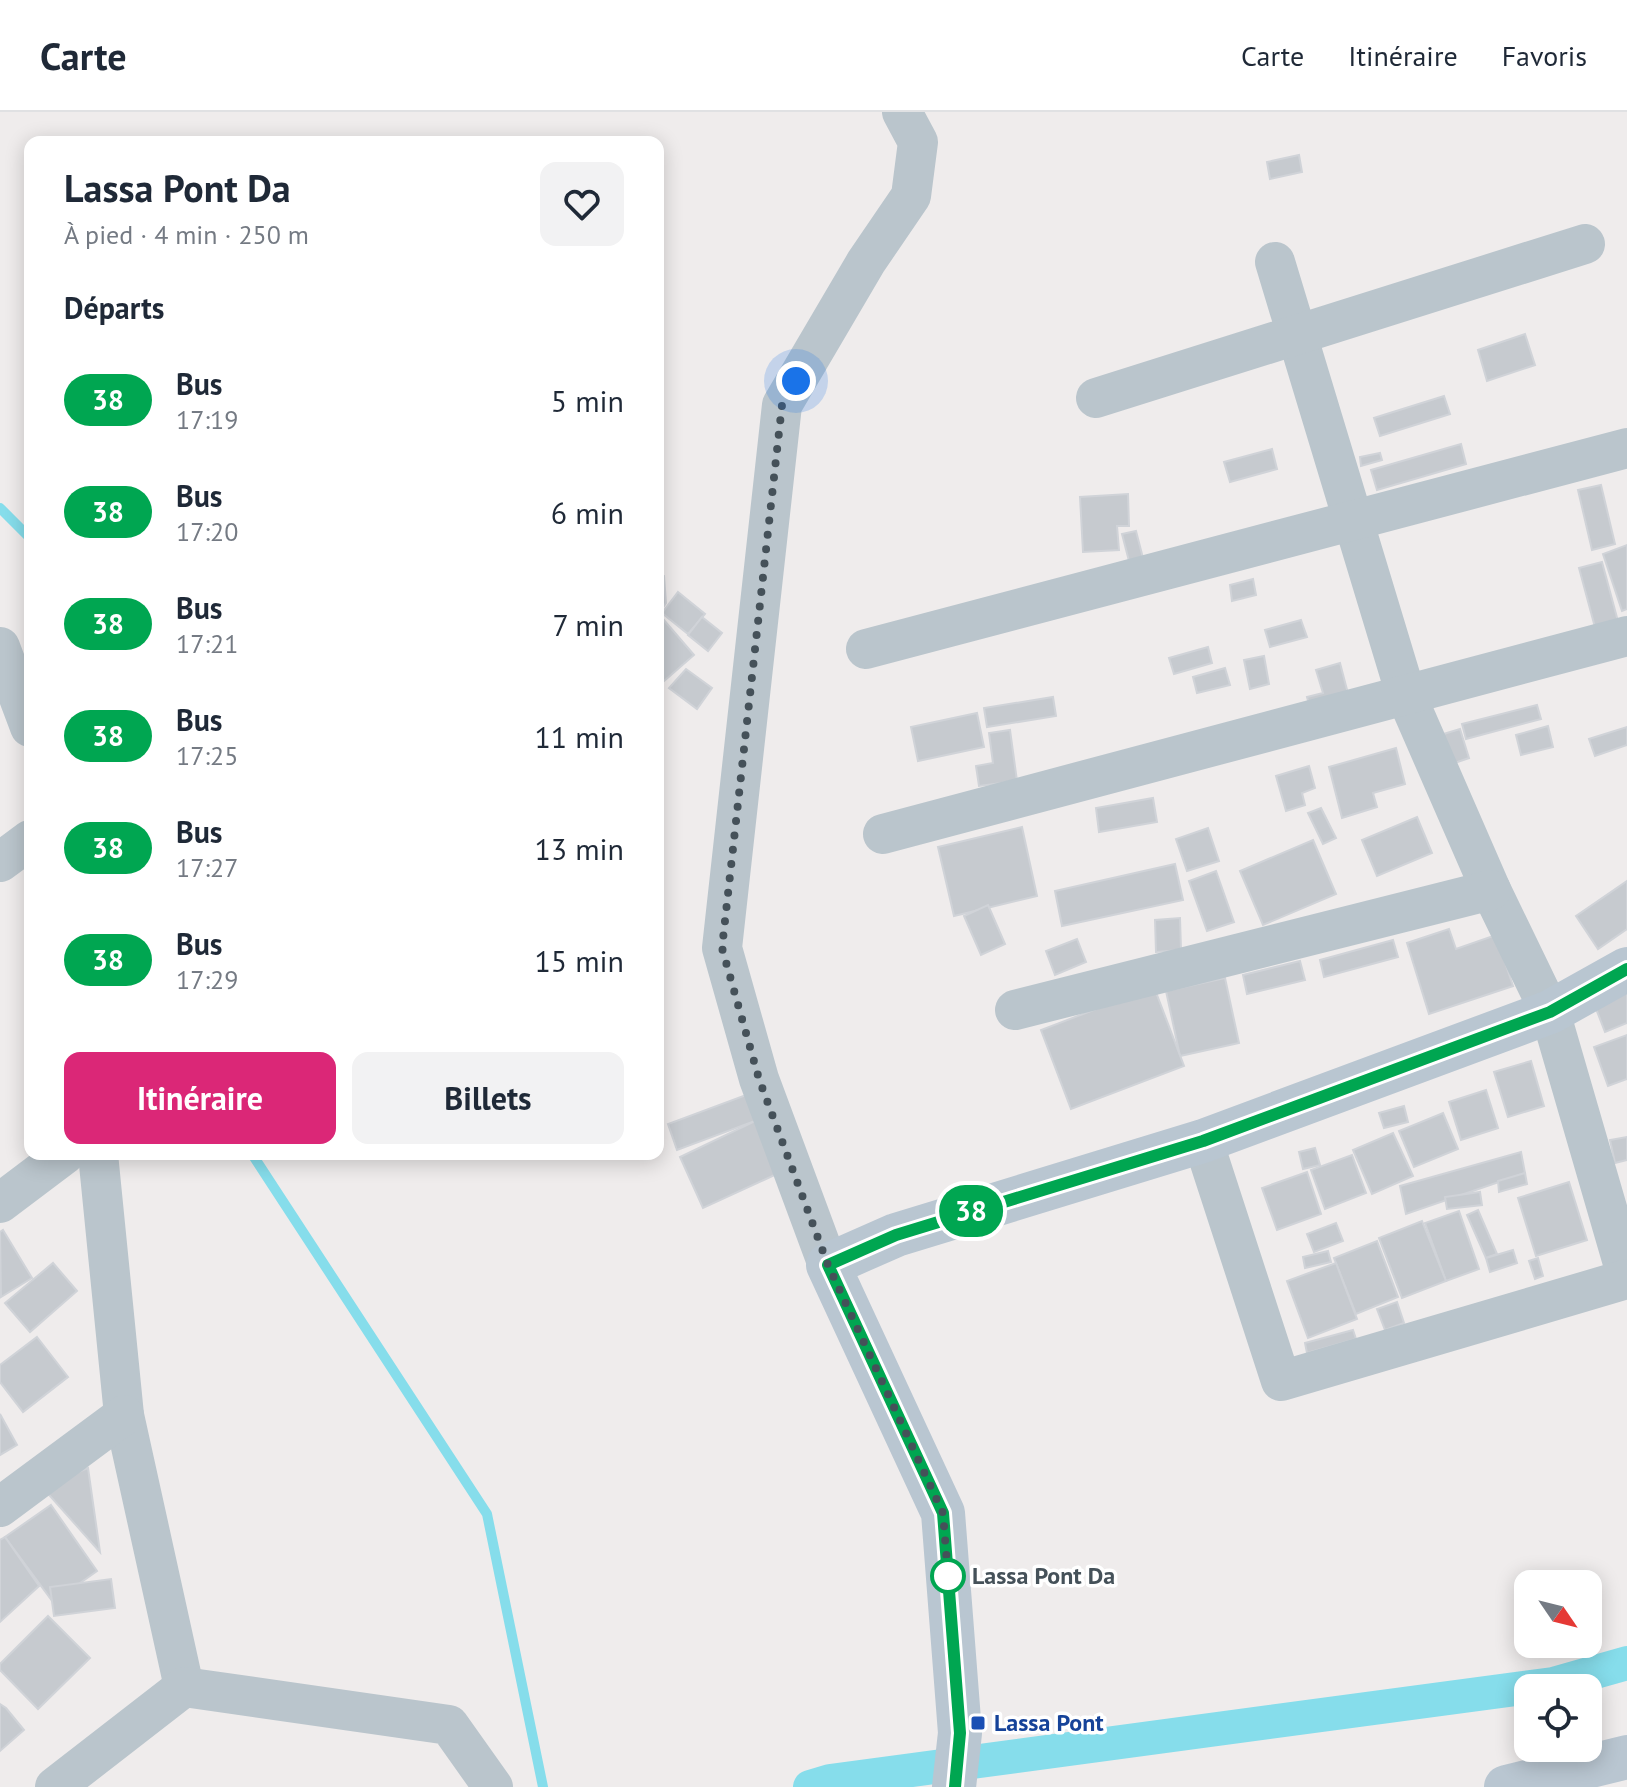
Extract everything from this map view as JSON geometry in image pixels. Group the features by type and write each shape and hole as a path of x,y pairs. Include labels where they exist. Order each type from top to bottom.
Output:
{"street":[{"path":"902,112 918,142 911,196 866,262 782,405 722,948 759,1079 828,1265 943,1513 960,1733 954,1787"},
{"path":"1096,398 1585,244"},
{"path":"1203,1141 1281,1381 1627,1278 1550,1012 1491,890 1406,695 1275,262"},
{"path":"866,649 1627,448"},
{"path":"883,834 1627,636"},
{"path":"0,647 24,711"},
{"path":"0,862 24,844"},
{"path":"1015,1010 1491,890"},
{"path":"828,1265 896,1235 1203,1141 1550,1012 1627,969"},
{"path":"0,1203 57,1160"},
{"path":"99,1160 124,1415 184,1687"},
{"path":"0,1507 124,1415"},
{"path":"55,1787 184,1687 449,1725 493,1787"},
{"path":"1506,1787 1627,1757"}],"building":[{"path":"1299,155 1302,172 1270,179 1267,162"},
{"path":"1525,334 1535,365 1487,381 1478,350"},
{"path":"1444,396 1450,414 1380,436 1374,418"},
{"path":"1461,444 1466,464 1377,490 1371,470"},
{"path":"1272,449 1277,469 1230,482 1224,462"},
{"path":"1380,453 1382,460 1361,466 1360,457"},
{"path":"1601,485 1615,544 1592,550 1578,490"},
{"path":"1128,494 1129,526 1117,526 1119,550 1083,552 1080,497"},
{"path":"1136,531 1143,558 1129,561 1122,534"},
{"path":"1627,545 1627,609 1622,611 1603,554"},
{"path":"1602,562 1619,625 1596,631 1579,568"},
{"path":"1253,579 1256,595 1232,601 1230,585"},
{"path":"678,592 705,614 688,634 664,615"},
{"path":"702,617 722,633 708,651 688,635"},
{"path":"664,620 694,655 664,681"},
{"path":"1301,620 1307,637 1270,647 1265,630"},
{"path":"1208,647 1212,663 1174,674 1169,658"},
{"path":"1264,656 1269,684 1250,689 1244,660"},
{"path":"1340,663 1351,705 1312,716 1307,697 1323,693 1316,670"},
{"path":"1225,668 1230,685 1197,693 1193,677"},
{"path":"686,669 712,688 697,709 669,688"},
{"path":"1053,697 1056,716 987,727 984,708"},
{"path":"1537,705 1541,719 1466,739 1462,724"},
{"path":"977,713 984,747 918,761 911,727"},
{"path":"1548,726 1553,747 1521,755 1516,735"},
{"path":"1627,727 1627,745 1595,756 1589,739"},
{"path":"1460,729 1469,758 1446,766 1437,736"},
{"path":"1010,730 1017,781 979,786 976,766 993,763 989,733"},
{"path":"1396,748 1405,784 1373,793 1377,807 1342,818 1329,767"},
{"path":"1309,766 1315,788 1302,793 1305,805 1286,811 1276,776"},
{"path":"1153,798 1157,822 1099,832 1096,808"},
{"path":"1321,808 1336,838 1323,844 1308,813"},
{"path":"1417,817 1432,853 1377,876 1362,840"},
{"path":"1022,827 1037,896 954,916 938,847"},
{"path":"1208,828 1219,861 1187,871 1176,839"},
{"path":"1313,840 1336,894 1263,925 1240,871"},
{"path":"1175,864 1183,900 1062,926 1055,891"},
{"path":"1216,871 1234,922 1207,931 1189,881"},
{"path":"1627,881 1627,929 1598,949 1576,916"},
{"path":"988,905 1005,944 981,955 964,916"},
{"path":"1180,918 1181,950 1156,952 1155,920"},
{"path":"1449,929 1456,949 1496,935 1513,986 1429,1014 1407,943"},
{"path":"1077,939 1086,962 1055,975 1046,951"},
{"path":"1393,940 1398,957 1324,977 1320,960"},
{"path":"1300,961 1305,980 1247,994 1243,975"},
{"path":"1225,978 1239,1043 1180,1056 1166,991"},
{"path":"1154,987 1184,1066 1071,1109 1041,1030"},
{"path":"1627,993 1627,1023 1605,1032 1595,1006"},
{"path":"1627,1035 1627,1079 1608,1086 1594,1047"},
{"path":"1531,1061 1544,1106 1508,1117 1494,1072"},
{"path":"1486,1090 1498,1128 1461,1140 1449,1102"},
{"path":"746,1095 755,1121 677,1150 668,1124"},
{"path":"1404,1106 1408,1122 1384,1128 1379,1113"},
{"path":"1443,1113 1458,1149 1414,1167 1399,1131"},
{"path":"755,1121 779,1173 703,1208 680,1157"},
{"path":"1393,1133 1413,1176 1372,1194 1353,1150"},
{"path":"1627,1137 1627,1160 1615,1163 1610,1140"},
{"path":"1315,1148 1320,1165 1303,1169 1299,1152"},
{"path":"1521,1152 1525,1173 1406,1214 1400,1186"},
{"path":"1352,1155 1366,1193 1325,1209 1311,1170"},
{"path":"1307,1172 1321,1214 1277,1230 1262,1188"},
{"path":"1525,1173 1527,1184 1499,1192 1498,1181"},
{"path":"1569,1182 1587,1240 1536,1256 1518,1198"},
{"path":"1480,1192 1482,1205 1447,1209 1445,1197"},
{"path":"1478,1210 1497,1254 1486,1258 1467,1215"},
{"path":"1459,1211 1479,1269 1446,1281 1425,1223"},
{"path":"1422,1221 1446,1281 1402,1298 1379,1238"},
{"path":"1336,1223 1343,1241 1314,1252 1307,1234"},
{"path":"3,1230 32,1278 1,1297 0,1232"},
{"path":"1377,1241 1398,1297 1356,1314 1334,1258"},
{"path":"1513,1250 1517,1263 1490,1272 1486,1258"},
{"path":"1328,1251 1331,1262 1305,1268 1303,1257"},
{"path":"1538,1258 1543,1276 1535,1279 1529,1261"},
{"path":"53,1263 77,1291 30,1332 5,1303"},
{"path":"1336,1263 1357,1319 1308,1338 1287,1281"},
{"path":"1397,1302 1404,1323 1385,1330 1377,1309"},
{"path":"1353,1330 1356,1339 1307,1353 1305,1343"},
{"path":"37,1337 68,1377 23,1412 0,1382 0,1365"},
{"path":"0,1414 17,1445 0,1455"},
{"path":"88,1468 100,1552 42,1487"},
{"path":"51,1505 97,1571 53,1602 5,1537"},
{"path":"5,1537 39,1586 0,1622 0,1540"},
{"path":"111,1579 115,1608 54,1616 50,1587"},
{"path":"48,1616 90,1658 38,1709 0,1670 0,1664"},
{"path":"0,1704 24,1730 0,1751"}],"waterway":[{"path":"0,508 24,532"},
{"path":"256,1160 487,1514 543,1787"},
{"path":"810,1787 830,1781 1553,1684 1627,1663"}],"bus line":[{"name":"38","path":"955,1787 960,1733 943,1513 828,1265 896,1235 1203,1141 1550,1012 1627,969"}],"place":[{"name":"Lassa Pont Da","path":"948,1576"},
{"name":"Lassa Pont","path":"978,1723"}],"route":[{"path":"796,381 782,405 722,948 759,1079 828,1265 943,1513 948,1576"}]}
